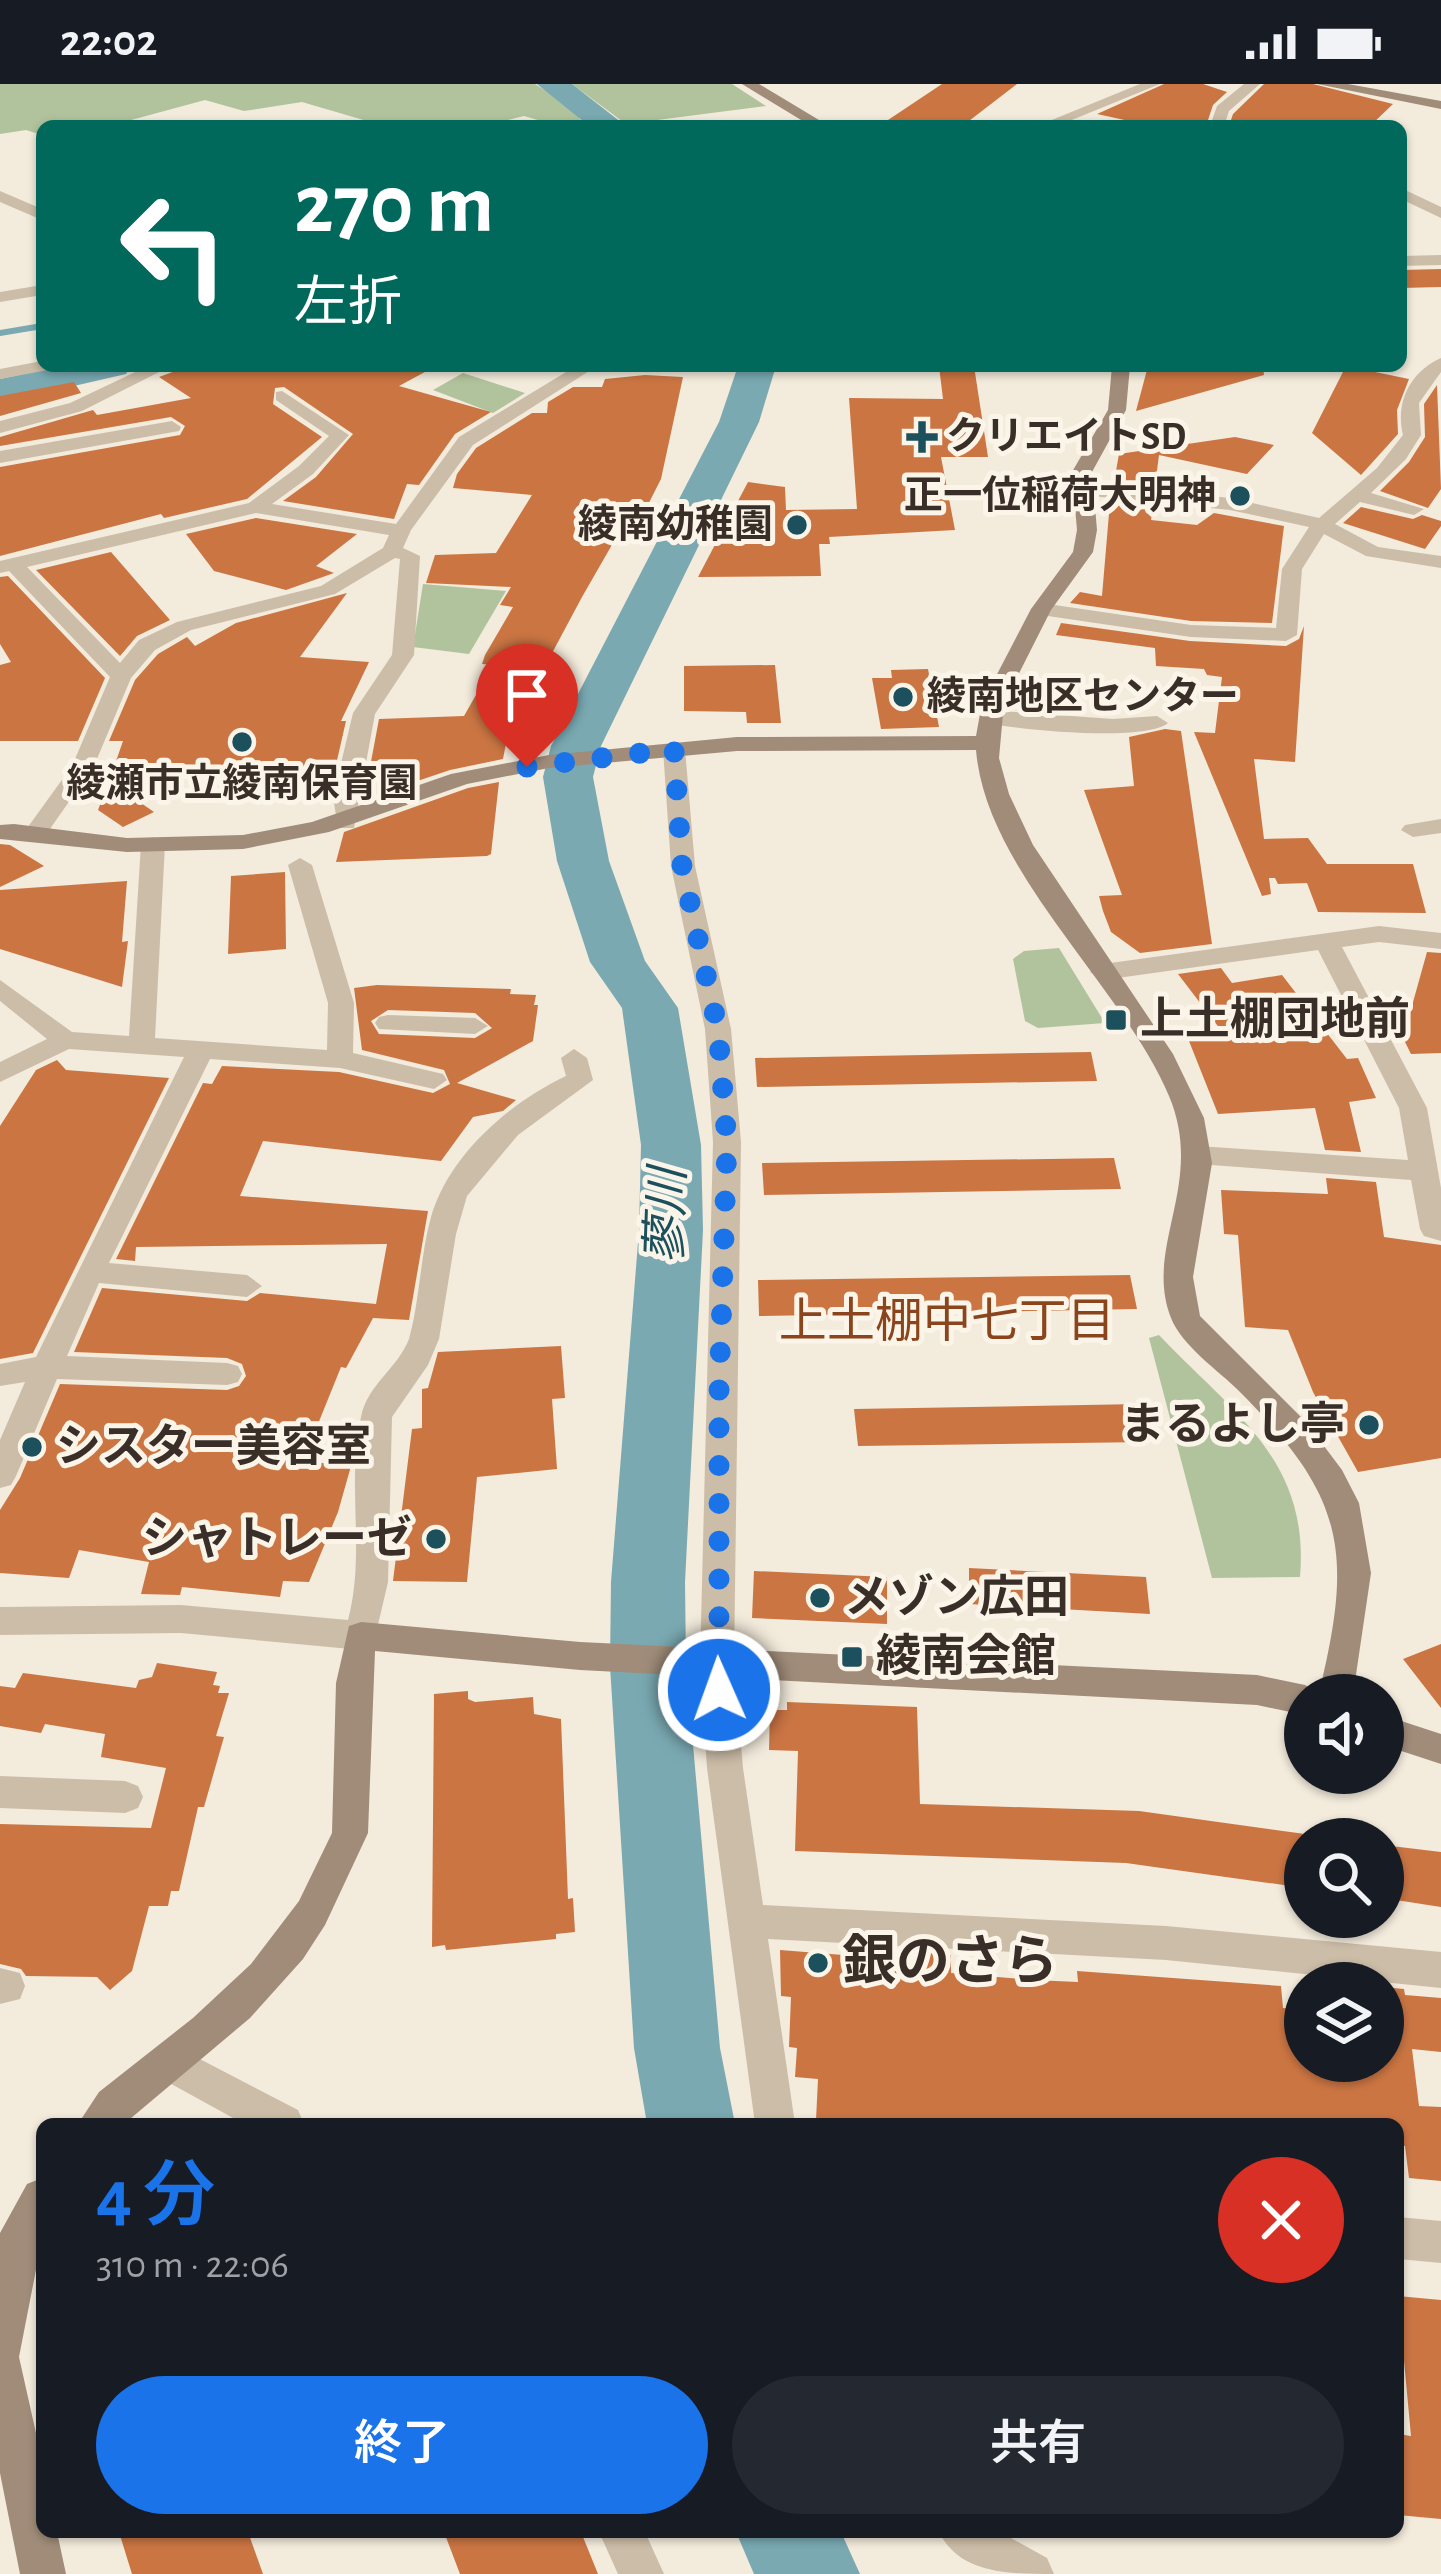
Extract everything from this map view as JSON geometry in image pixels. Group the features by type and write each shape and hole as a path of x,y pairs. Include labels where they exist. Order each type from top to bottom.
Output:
{"street":[{"path":"749,84 812,120"},
{"path":"1059,120 1153,84"},
{"path":"1219,120 1222,110 1253,84"},
{"path":"1324,84 1441,105"},
{"path":"0,196 36,212"},
{"path":"1407,196 1441,214"},
{"path":"1407,217 1441,214"},
{"path":"1407,261 1441,260"},
{"path":"0,298 36,291"},
{"path":"1041,609 1191,631 1286,635 1292,603 1290,573 1320,524 1380,481 1408,444 1412,435 1405,411 1412,394 1441,363"},
{"path":"0,374 36,367"},
{"path":"0,427 76,407 155,372"},
{"path":"37,830 83,766 121,676 146,645 163,634 328,590 396,540 466,441 578,372"},
{"path":"1120,372 1118,410 1085,465 1083,552 1041,609 987,729 999,804 1173,1077 1191,1120 1198,1155 1176,1299 1187,1322 1298,1437 1342,1499 1353,1540 1338,1674"},
{"path":"7,566 256,507 306,470 340,435 282,396"},
{"path":"0,457 172,427"},
{"path":"1082,488 1212,501 1320,524 1373,552 1441,562"},
{"path":"1359,496 1414,509"},
{"path":"256,507 396,540 410,556 403,655 364,712 344,797 346,823"},
{"path":"7,566 121,676"},
{"path":"0,832 37,830 108,844 257,840 346,823 440,784 527,767 674,749 1157,723"},
{"path":"674,749 682,866 718,1029 727,1142 708,1664 774,2118"},
{"path":"1413,830 1441,826"},
{"path":"142,1043 153,844"},
{"path":"300,865 341,1003 340,1059"},
{"path":"1103,972 1379,934 1441,940"},
{"path":"1326,941 1413,1108 1434,1229 1441,1231"},
{"path":"0,988 65,1040"},
{"path":"388,1024 475,1026"},
{"path":"0,1073 65,1040 340,1059 422,1078 426,1024"},
{"path":"0,1476 90,1272 184,1094 201,1048"},
{"path":"103,2118 241,2005 287,1953 350,1835 354,1796 349,1688 373,1589 376,1414 417,1356 453,1196 483,1155 525,1114 548,1093 580,1080 574,1058"},
{"path":"1198,1155 1425,1171"},
{"path":"90,1272 247,1286"},
{"path":"0,1375 47,1367 227,1374"},
{"path":"0,1621 176,1618 287,1624 361,1636 580,1656 1257,1690 1284,1696"},
{"path":"1404,1737 1441,1749"},
{"path":"0,1792 125,1797"},
{"path":"746,1921 1166,1943 1441,1970"},
{"path":"169,2062 273,2118"},
{"path":"0,2350 17,2242 36,2209"},
{"path":"1404,2239 1441,2242"},
{"path":"0,2364 36,2536"},
{"path":"36,2538 44,2574"},
{"path":"625,2538 641,2574"},
{"path":"970,2538 1002,2561 1031,2574"}],"green space":[{"path":"0,84 535,84 567,104 581,120 524,116 364,120 302,102 244,111 205,100 131,120 36,120 36,133 0,134"},
{"path":"572,84 732,84 766,106 657,120 621,120"},
{"path":"463,373 525,393 493,413 433,390"},
{"path":"423,584 506,591 469,654 413,647"},
{"path":"1059,948 1105,1023 1038,1028 1025,1021 1013,959 1024,951"},
{"path":"1159,1335 1239,1415 1279,1470 1293,1501 1300,1536 1300,1577 1212,1578 1149,1338"}],"building":[{"path":"942,84 1017,84 970,120 888,120"},
{"path":"1164,84 1203,84 1227,92 1213,105 1208,120 1125,120 1097,114"},
{"path":"1264,84 1313,84 1393,104 1376,120 1231,120"},
{"path":"1441,269 1441,287 1407,288 1407,270"},
{"path":"173,372 425,372 399,386 491,412 455,434 419,485 407,484 394,519 283,501 316,477 353,434 284,387 275,388 273,404 322,437 247,499 164,518 161,514 0,556 0,467 180,435 185,426 171,417 0,446 0,437 93,410 97,415 191,398 159,377"},
{"path":"940,372 975,372 988,457 941,457 955,530 829,537 830,544 819,544 821,576 698,577 748,482 785,487 786,510 857,509 849,398 943,399"},
{"path":"1146,372 1264,372 1264,375 1136,411"},
{"path":"1343,372 1409,379 1397,410 1398,434 1361,475 1312,433"},
{"path":"683,377 661,479 628,544 613,543 582,597 535,685 522,733 508,733 503,759 450,770 364,799 379,719 464,716 493,665 482,664 485,655 513,607 500,605 511,587 426,583 435,555 496,553 532,495 453,488 457,474 476,448 532,413 547,413 548,402 573,387 602,387 605,379"},
{"path":"74,382 81,393 0,416 0,396"},
{"path":"1437,385 1441,489 1428,508 1380,491 1409,462 1425,437 1424,404"},
{"path":"1235,437 1274,445 1247,474 1159,455 1155,486 1114,482 1119,454"},
{"path":"1110,502 1153,507 1151,520 1197,525 1214,513 1284,526 1272,623 1191,621 1070,603 1080,592 1102,596"},
{"path":"1361,507 1413,519 1422,515 1441,521 1441,526 1425,549 1343,523"},
{"path":"256,518 357,534 316,566 334,573 286,590 214,571 186,534"},
{"path":"111,552 170,620 137,636 120,656 36,570"},
{"path":"8,576 105,678 78,741 0,741 0,665 11,662 0,644 0,577"},
{"path":"347,593 300,657 369,662 341,721 346,721 335,769 114,767 123,741 109,741 135,680 158,654 187,637 195,646 236,623"},
{"path":"1061,623 1190,641 1286,646 1299,639 1304,626 1295,762 1254,759 1264,839 1308,838 1327,864 1413,864 1426,913 1318,912 1307,883 1278,884 1275,878 1269,878 1271,894 1262,896 1194,732 1215,733 1222,677 1207,675 1204,669 1156,666 1155,648 1056,635"},
{"path":"775,665 781,723 747,723 746,712 684,711 684,666"},
{"name":"綾南地区センター","path":"928,669 939,727 881,729 872,678 892,678 891,670"},
{"path":"1165,729 1181,731 1212,944 1140,953 1111,932 1103,911 1099,896 1122,895 1084,790 1134,786 1129,737"},
{"path":"109,781 154,812 123,827 98,810"},
{"path":"499,782 491,854 487,856 336,862 344,832 468,788"},
{"path":"0,844 10,845 44,866 0,887"},
{"path":"285,872 286,949 228,954 231,876"},
{"path":"127,881 122,942 128,941 122,987 0,949 0,890"},
{"path":"1427,952 1441,953 1441,1053 1411,1054 1403,1038"},
{"path":"1221,968 1232,983 1282,975 1347,1059 1358,1058 1376,1098 1349,1102 1361,1152 1325,1150 1315,1108 1218,1114 1189,1041 1227,1038 1178,974"},
{"path":"354,988 511,989 510,994 536,995 534,1005 538,1005 533,1041 457,1083 516,1100 503,1111 473,1117 441,1161 263,1141 240,1196 428,1211 409,1320 373,1318 346,1368 341,1367 303,1461 351,1466 309,1582 283,1581 280,1597 182,1587 180,1595 141,1594 149,1562 79,1550 69,1578 0,1573 0,1510 20,1478 60,1384 227,1390 239,1386 246,1376 242,1364 227,1358 74,1352 102,1288 247,1301 260,1293 376,1304 387,1244 136,1247 135,1261 116,1259 203,1083 212,1084 222,1066 339,1072 433,1093 450,1084 444,1070 362,1050","holes":["388,1010 475,1013 492,1028 475,1038 379,1034 371,1021"]},
{"path":"1091,1052 1097,1081 757,1087 755,1058"},
{"path":"57,1060 66,1070 169,1078 33,1353 0,1359 0,1126 36,1070"},
{"path":"1114,1158 1121,1189 764,1195 762,1163"},
{"path":"1326,1178 1376,1182 1384,1237 1441,1245 1441,1458 1358,1472 1313,1392 1288,1330 1245,1327 1238,1235 1224,1234 1221,1190 1328,1194"},
{"path":"1130,1275 1137,1309 759,1316 758,1280"},
{"path":"561,1346 565,1398 552,1399 557,1469 477,1477 467,1582 393,1581 412,1429 422,1428 422,1389 428,1388 438,1352"},
{"path":"1141,1404 1148,1442 858,1446 854,1409"},
{"path":"969,1568 1146,1577 1150,1614 969,1604"},
{"name":"メゾン広田","path":"754,1571 887,1577 887,1624 752,1618"},
{"path":"1441,1644 1441,1708 1403,1659"},
{"path":"157,1663 217,1672 213,1685 220,1686 218,1693 229,1693 216,1736 224,1737 204,1807 198,1807 179,1891 171,1891 168,1906 149,1906 132,1971 110,1990 97,1977 26,1976 21,1969 0,1964 0,1824 151,1828 166,1768 101,1757 105,1734 45,1724 41,1733 0,1726 0,1686 15,1688 23,1673 136,1688 139,1680 152,1677"},
{"path":"468,1691 468,1699 475,1702 533,1697 534,1714 561,1719 568,1899 573,1898 575,1932 556,1934 556,1939 446,1950 445,1945 432,1947 434,1694"},
{"path":"787,1702 917,1707 920,1804 1139,1811 1284,1831 1284,1885 1126,1863 795,1851 798,1751 769,1750 770,1710 787,1710"},
{"path":"1404,1848 1441,1852 1441,1907 1404,1901"},
{"path":"780,1950 856,1956 856,1964 923,1970 923,1952 951,1955 951,1973 1033,1980 1078,1982 1077,1971 1281,1986 1284,2082 1404,2082 1404,1989 1405,1995 1441,1998 1441,2052 1412,2049 1419,2106 1441,2107 1441,2181 1409,2178 1404,2118 816,2118 818,2079 795,2077 797,2048 789,2047 791,1997 781,1996"},
{"path":"1404,2297 1441,2300 1441,2519 1404,2516 1404,2435 1411,2436"},
{"path":"121,2538 250,2538 263,2574 132,2574"},
{"path":"446,2538 583,2538 598,2574 460,2574"}],"waterway":[{"name":"蓼川","path":"552,84 602,120"},
{"path":"0,333 36,327"},
{"path":"0,391 85,372"},
{"name":"蓼川","path":"690,2118 677,2048 648,1666 648,1582 671,1230 671,1145 650,1008 618,962 583,861 568,777 576,746 739,422 755,372"},
{"name":"蓼川","path":"789,2538 809,2574"}],"place":[{"name":"クリエイトSD","path":"922,437"},
{"name":"正一位稲荷大明神","path":"1240,496"},
{"name":"綾南幼稚園","path":"797,525"},
{"name":"綾南地区センター","path":"903,697"},
{"name":"綾瀬市立綾南保育園","path":"242,742"},
{"name":"上土棚団地前","path":"1116,1020"},
{"name":"まるよし亭","path":"1369,1425"},
{"name":"シスター美容室","path":"32,1447"},
{"name":"シャトレーゼ","path":"436,1539"},
{"name":"メゾン広田","path":"820,1598"},
{"name":"綾南会館","path":"852,1657"},
{"name":"銀のさら","path":"818,1963"}],"district":[{"name":"上土棚中七丁目","path":"947,1323"}],"route":[{"path":"527,767 674,749 682,866 718,1029 727,1142 719,1392 719,1690"}]}
